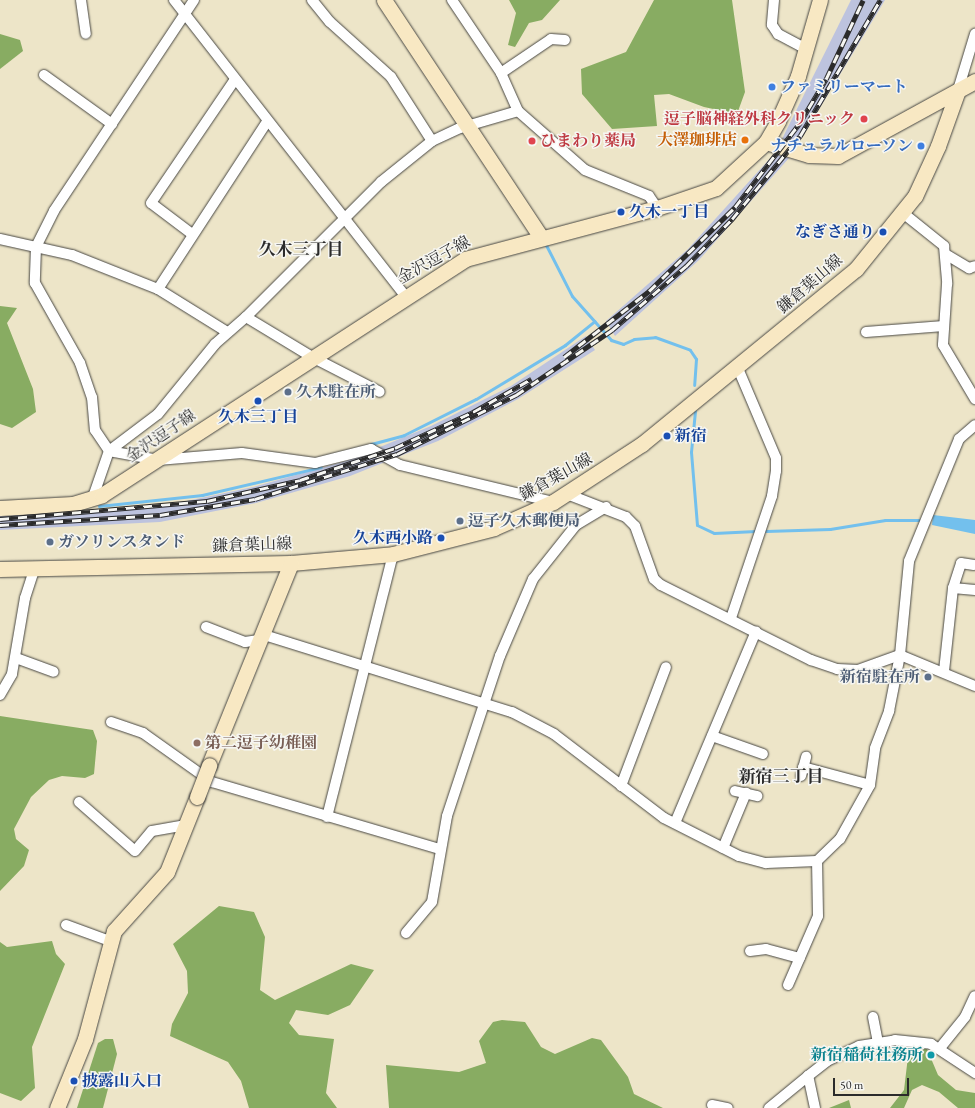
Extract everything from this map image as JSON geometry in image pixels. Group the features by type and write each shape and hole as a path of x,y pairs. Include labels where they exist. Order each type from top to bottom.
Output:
{"main road":[{"path":"384,0 469,126 540,236"},
{"name":"金沢逗子線","path":"0,508 92,500 158,460 405,296 465,259 540,236 657,208 716,188 766,142 789,99 806,49 820,0"},
{"path":"766,142 809,154 838,156 975,81"},
{"name":"鎌倉葉山線","path":"0,569 291,562 393,554 494,528 553,502 638,446 841,283 903,213 928,171 958,90"},
{"path":"57,1108 85,1039 110,941 122,918 168,872 209,765 291,562"}],"street":[{"path":"81,0 86,34"},
{"path":"174,0 183,16 343,220 405,296"},
{"path":"194,0 54,210 36,247 35,283 80,363 92,397 95,430 109,451 158,460 242,453 315,463 371,449 392,462 414,469 553,502"},
{"path":"312,0 330,22 391,77 432,141"},
{"path":"452,0 501,73 518,112 585,170 649,196 657,208"},
{"path":"774,0 772,25 778,34 806,49"},
{"path":"958,90 975,34"},
{"path":"501,73 551,39 565,40"},
{"path":"44,74 112,124"},
{"path":"192,234 150,203 234,81"},
{"path":"92,500 109,451 158,414 227,332 246,317 403,161 432,141 469,126 518,112"},
{"path":"158,289 192,234 267,122"},
{"path":"903,213 944,246 947,255 944,326 945,350 975,399"},
{"path":"0,239 72,255 158,289 227,332"},
{"path":"947,255 969,268 975,266"},
{"path":"246,317 312,357 380,392"},
{"path":"866,332 944,326"},
{"path":"731,618 772,496 776,471 776,458 737,366"},
{"path":"788,985 818,916 818,861 840,838 870,785 875,748 889,711 900,655 909,561 958,439 975,425"},
{"path":"567,494 606,507 626,517 635,526 654,579 661,585 731,618 811,660 837,669 858,670 900,655 944,671 975,686"},
{"path":"406,933 432,902 440,848 484,702 533,579 576,524 606,507"},
{"path":"327,817 393,554"},
{"path":"944,671 953,588 961,563 974,564"},
{"path":"2,690 16,658 25,598 35,568"},
{"path":"953,588 975,590"},
{"path":"206,627 244,642 260,637 365,666 484,702 554,734 621,786 675,823 723,848 749,860 766,863 818,861"},
{"path":"675,823 756,631"},
{"path":"16,658 54,672"},
{"path":"621,786 666,666"},
{"path":"111,722 143,733 212,782 327,817 440,848"},
{"path":"712,736 763,754"},
{"path":"803,767 870,785"},
{"path":"734,791 757,796"},
{"path":"723,848 746,793"},
{"path":"79,802 135,851 152,831 187,825"},
{"path":"66,925 110,941"},
{"path":"750,951 766,949 800,958"},
{"path":"940,1048 971,1015 975,996"},
{"path":"873,1017 878,1042"},
{"path":"769,1108 808,1076 845,1051 878,1042 895,1040 940,1048 975,1073"},
{"path":"808,1076 815,1108"},
{"path":"712,1105 728,1108"}],"shaded area":[{"path":"851,0 885,0 798,144 782,139"},
{"path":"774,154 789,158 699,260 615,336 606,321 688,249"},
{"path":"586,336 595,350 518,399 438,441 350,476 256,503 160,522 0,530 0,515 158,507 253,487 346,461 431,426 511,386"}],"green space":[{"path":"509,0 560,0 542,20 529,23 515,47 508,45 516,13"},
{"path":"654,0 732,0 745,92 737,114 704,107 669,94 654,95 657,126 612,129 582,94 581,69 626,52"},
{"path":"0,34 20,40 23,51 0,69"},
{"path":"0,306 17,308 7,323 33,389 36,412 12,428 0,424"},
{"path":"0,716 93,730 97,741 94,774 85,778 62,776 49,780 31,797 14,829 16,839 29,850 24,866 0,891"},
{"path":"219,906 254,912 265,937 260,990 275,1000 351,964 374,970 350,1005 328,1015 296,1010 289,1023 299,1035 334,1039 326,1093 337,1108 249,1108 241,1081 228,1062 170,1036 172,1024 188,993 187,971 173,944"},
{"path":"52,941 56,954 65,964 32,1047 35,1088 21,1101 0,1093 0,942 7,947"},
{"path":"502,1020 525,1022 541,1047 555,1054 592,1038 601,1040 628,1077 634,1094 663,1108 389,1108 386,1065 459,1072 486,1063 479,1041 493,1022"},
{"path":"105,1039 113,1039 117,1054 103,1108 77,1108 98,1043"},
{"path":"909,1048 927,1049 938,1075 956,1090 975,1093 975,1108 958,1108 939,1092 922,1085 912,1090 904,1108 890,1108 904,1090"},
{"path":"849,1100 851,1108 829,1108"}],"water":[{"path":"933,515 975,520 975,534 932,525"}],"waterway":[{"path":"545,243 572,296 611,340 623,344 634,339 655,337 690,350 696,359 694,385"},
{"path":"371,444 404,435 476,399 565,345 595,321"},
{"path":"695,411 691,452 697,525 714,533 756,531"},
{"path":"99,506 202,495 321,467"},
{"path":"766,531 830,529 885,520 919,520"}],"railway":[{"path":"564,357 649,291 735,207 799,124 826,79 863,0"},
{"path":"0,525 160,515 255,499 397,454 516,395 612,330 686,266 732,219 800,136 880,0"},
{"path":"0,519 207,501 300,480 395,448 473,412 531,379"}],"place":[{"name":"ファミリーマート","path":"772,87"},
{"name":"逗子脳神経外科クリニック","path":"864,119"},
{"name":"大澤珈琲店","path":"745,140"},
{"name":"ひまわり薬局","path":"532,141"},
{"name":"ナチュラルローソン","path":"921,146"},
{"name":"久木一丁目","path":"621,212"},
{"name":"なぎさ通り","path":"883,232"},
{"name":"久木駐在所","path":"288,392"},
{"name":"久木三丁目","path":"258,401"},
{"name":"新宿","path":"667,436"},
{"name":"逗子久木郵便局","path":"460,521"},
{"name":"久木西小路","path":"441,538"},
{"name":"ガソリンスタンド","path":"50,542"},
{"name":"新宿駐在所","path":"928,677"},
{"name":"第二逗子幼稚園","path":"197,743"},
{"name":"新宿稲荷社務所","path":"931,1055"},
{"name":"披露山入口","path":"74,1081"}],"district":[{"name":"久木三丁目","path":"301,250"},
{"name":"新宿三丁目","path":"781,777"}]}
